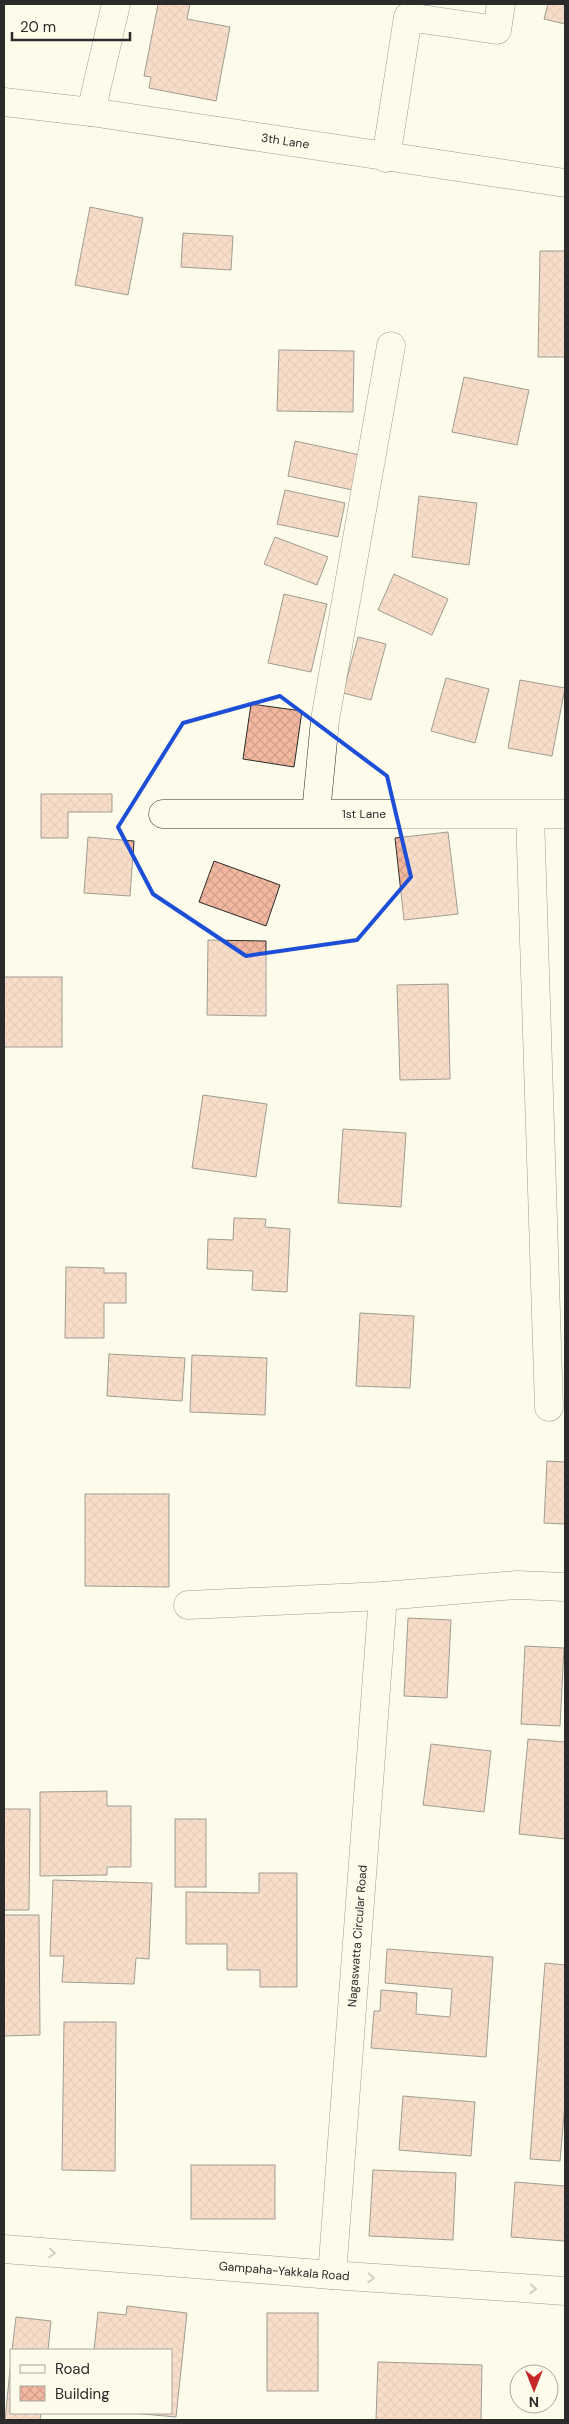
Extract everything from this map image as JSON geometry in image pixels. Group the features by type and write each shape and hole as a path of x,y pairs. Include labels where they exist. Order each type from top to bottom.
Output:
{"main road":[{"path":"91,112 116,4"},
{"path":"386,158 408,17 497,30 501,4"},
{"name":"3th Lane","path":"4,102 91,112 386,158 565,183"},
{"path":"316,813 325,720 391,346"},
{"name":"1st Lane","path":"163,814 565,814"},
{"path":"530,815 548,1406"},
{"path":"188,1605 383,1596 517,1585 565,1587"},
{"name":"Nagaswatta Circular Road","path":"332,2275 383,1596"},
{"name":"Gampaha-Yakkala Road","path":"4,2249 565,2291"}],"highlighted area":[{"path":"280,696 387,776 411,877 357,940 246,956 153,894 118,827 183,723"}],"building":[{"path":"158,4 190,4 187,19 230,27 216,101 149,88 151,77 144,76"},
{"path":"548,4 565,4 565,24 544,19"},
{"path":"90,207 143,218 128,295 75,285"},
{"path":"183,233 233,236 231,270 181,267"},
{"path":"540,251 565,251 565,357 538,357"},
{"path":"279,350 354,351 353,412 277,411"},
{"path":"464,377 529,390 517,445 452,432"},
{"path":"295,441 360,455 352,490 288,476"},
{"path":"285,490 345,503 338,537 277,524"},
{"path":"419,496 477,503 469,565 412,557"},
{"path":"275,537 328,557 317,585 264,564"},
{"path":"394,574 448,599 432,635 378,610"},
{"path":"284,594 327,604 311,672 268,663"},
{"path":"358,637 386,644 371,700 343,693"},
{"path":"446,678 489,689 475,743 431,731"},
{"path":"520,680 565,688 552,756 508,748"},
{"path":"251,704 302,711 294,767 243,759"},
{"path":"41,794 112,794 112,812 68,812 68,838 41,838"},
{"path":"448,832 458,914 404,920 395,838"},
{"path":"88,837 134,841 130,896 84,893"},
{"path":"214,861 280,885 266,926 199,902"},
{"path":"208,940 266,941 266,1016 207,1015"},
{"path":"4,977 62,977 62,1047 4,1047"},
{"path":"448,984 450,1079 400,1080 397,985"},
{"path":"203,1095 267,1104 256,1177 192,1168"},
{"path":"343,1129 406,1133 401,1207 338,1203"},
{"path":"234,1218 266,1219 265,1227 290,1229 287,1292 252,1290 253,1271 207,1269 208,1239 233,1240"},
{"path":"66,1267 104,1268 104,1273 126,1273 126,1303 104,1303 104,1338 65,1338"},
{"path":"360,1313 414,1316 410,1388 356,1386"},
{"path":"109,1354 185,1358 182,1401 107,1396"},
{"path":"192,1355 267,1358 265,1415 190,1412"},
{"path":"547,1461 565,1462 565,1524 544,1523"},
{"path":"85,1494 169,1494 169,1587 85,1586"},
{"path":"408,1618 451,1620 447,1698 404,1696"},
{"path":"525,1646 564,1648 560,1726 521,1724"},
{"path":"528,1739 565,1742 565,1839 519,1834"},
{"path":"431,1744 491,1751 484,1812 423,1805"},
{"path":"107,1791 107,1806 131,1806 131,1867 107,1867 107,1875 40,1876 40,1792"},
{"path":"4,1809 30,1809 29,1910 4,1910"},
{"path":"175,1819 206,1819 206,1887 175,1887"},
{"path":"259,1873 297,1873 297,1987 260,1987 260,1970 227,1970 227,1944 186,1944 186,1892 259,1893"},
{"path":"53,1880 152,1883 149,1959 136,1958 134,1984 62,1982 64,1956 50,1956"},
{"path":"4,1915 39,1915 40,2035 4,2036"},
{"path":"387,1949 493,1957 486,2057 371,2048 374,2011 380,2011 381,1990 417,1993 416,2014 450,2017 452,1989 385,1983"},
{"path":"545,1963 565,1965 565,2104 560,2161 530,2159"},
{"path":"64,2022 116,2022 115,2171 62,2170"},
{"path":"403,2096 475,2102 471,2156 399,2150"},
{"path":"191,2165 275,2165 275,2219 191,2219"},
{"path":"373,2170 456,2173 453,2240 369,2236"},
{"path":"515,2182 565,2186 565,2241 511,2237"},
{"path":"127,2306 187,2313 176,2417 143,2414 172,2414 172,2349 94,2349 98,2312 126,2315"},
{"path":"267,2313 318,2313 318,2391 267,2391"},
{"path":"16,2317 51,2321 48,2349 12,2349"},
{"path":"378,2362 482,2365 481,2420 376,2420"},
{"path":"10,2370 10,2414 41,2414 40,2420 5,2420"}]}
